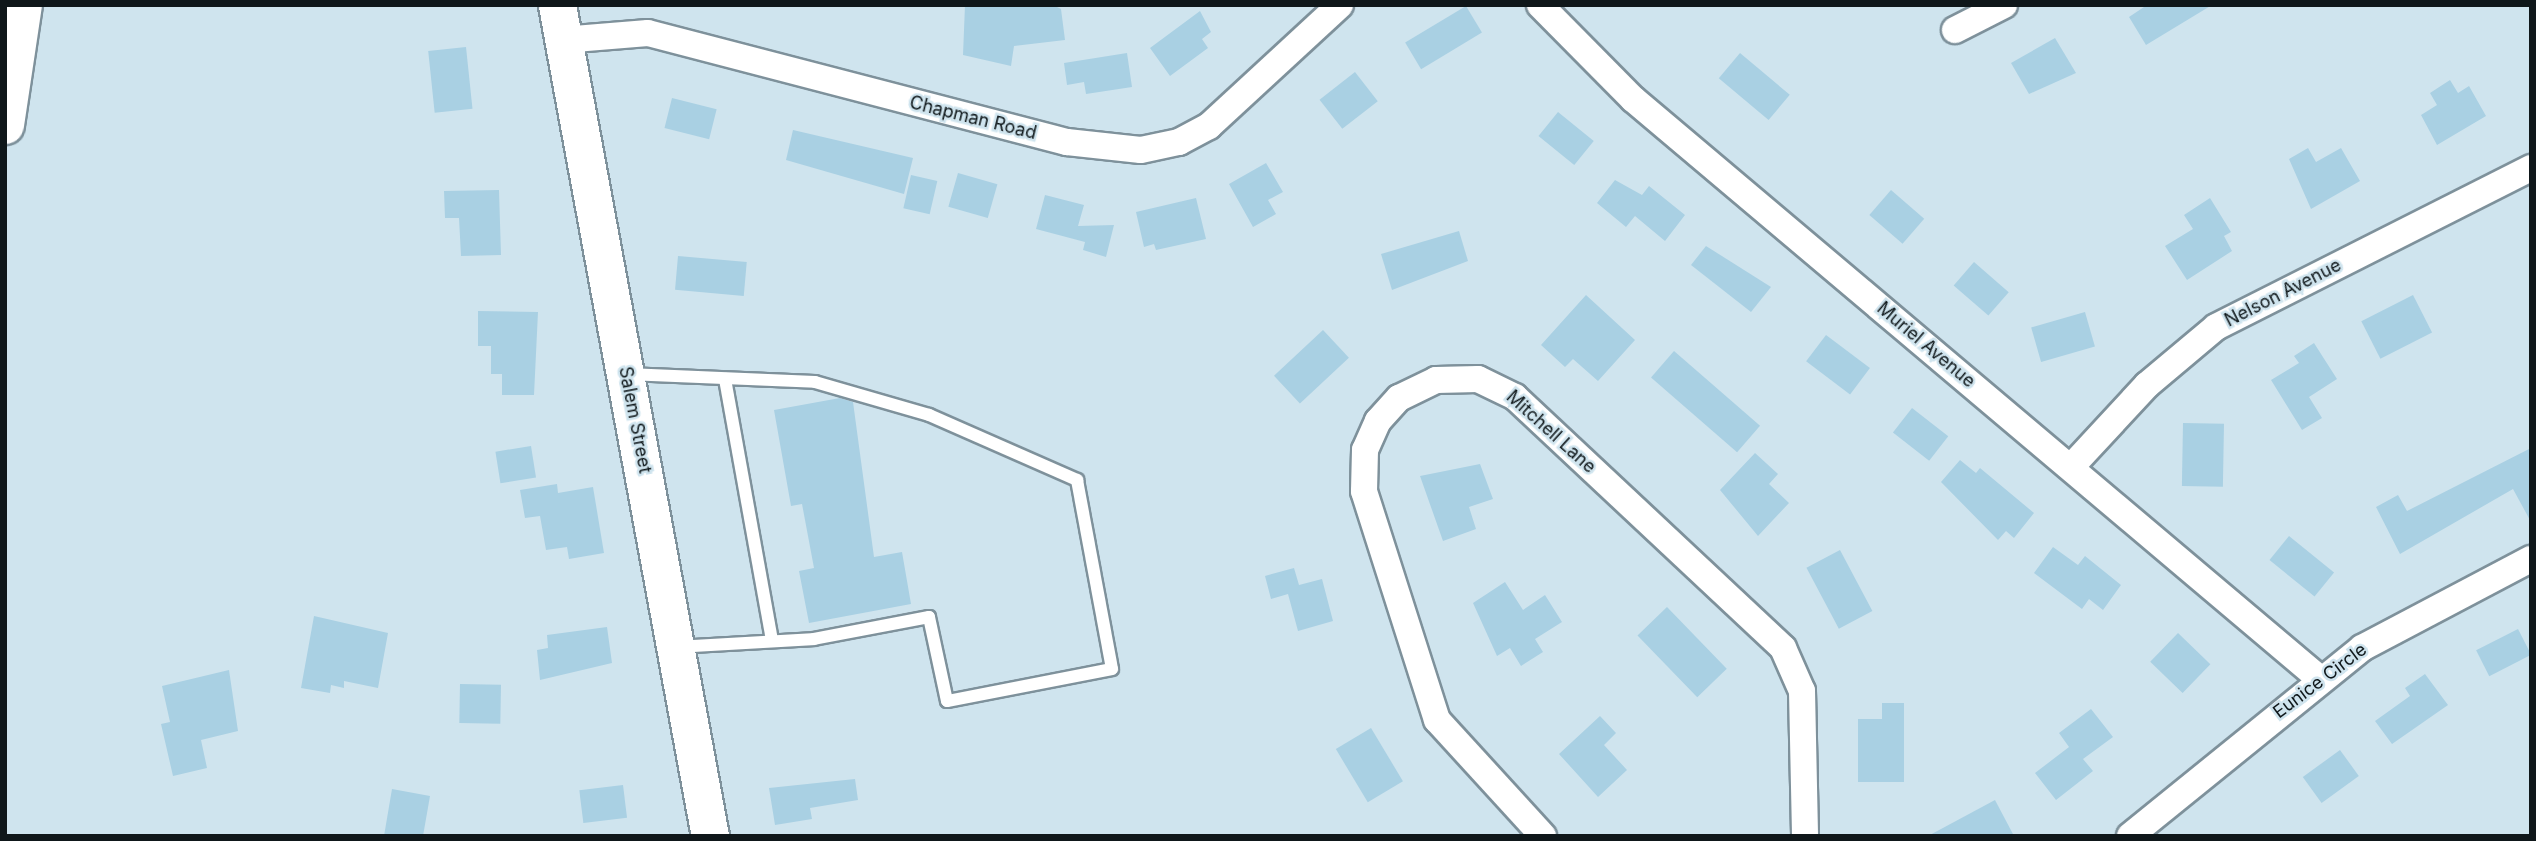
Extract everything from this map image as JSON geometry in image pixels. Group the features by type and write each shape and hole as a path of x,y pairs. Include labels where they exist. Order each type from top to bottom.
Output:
{"highway":[{"path":"5,125 23,5"}],"main road":[{"name":"Salem Street","path":"559,23 710,836"}],"street":[{"name":"Chapman Road","path":"559,23 648,33 1067,142 1141,150 1179,142 1209,126 1340,5"},
{"name":"Muriel Avenue","path":"1540,5 1633,99 2319,678"},
{"path":"1955,30 2004,5"},
{"name":"Nelson Avenue","path":"2071,467 2147,385 2216,327 2531,168"},
{"name":"Mitchell Lane","path":"1542,836 1437,720 1364,491 1365,450 1378,421 1407,392 1436,380 1478,379 1515,397 1783,648 1802,691 1805,836"},
{"name":"Eunice Circle","path":"2130,836 2319,678 2399,625 2531,559"}],"lane":[{"path":"626,374 815,383 929,415 1077,480 1112,669 947,701 929,617 814,639 677,647"},
{"path":"725,379 772,640"}],"building":[{"path":"965,5 1053,5 1061,9 1065,40 1014,46 1011,66 963,55"},
{"path":"2147,5 2212,5 2146,45 2129,17"},
{"path":"1466,6 1482,33 1421,69 1405,43"},
{"path":"1200,11 1211,32 1202,39 1208,48 1170,76 1150,48"},
{"path":"2055,38 2076,73 2029,94 2011,63"},
{"path":"466,47 472,109 435,113 428,51"},
{"path":"1127,53 1132,87 1086,94 1084,82 1067,85 1064,63"},
{"path":"1740,53 1790,95 1769,120 1719,78"},
{"path":"1355,72 1378,101 1342,129 1320,100"},
{"path":"2450,80 2458,93 2469,86 2486,116 2437,145 2421,115 2437,105 2430,93"},
{"path":"672,98 717,109 709,139 665,128"},
{"path":"1558,112 1594,141 1574,165 1538,136"},
{"path":"793,130 913,158 904,194 786,160"},
{"path":"2308,148 2316,162 2341,148 2360,181 2311,209 2289,159"},
{"path":"1266,163 1283,192 1268,200 1276,214 1253,227 1229,184"},
{"path":"958,173 997,184 988,218 948,207"},
{"path":"911,175 937,181 930,214 903,208"},
{"path":"1615,180 1642,195 1649,186 1685,215 1665,241 1635,216 1626,227 1597,203"},
{"path":"499,190 501,255 461,256 459,218 445,218 444,191"},
{"path":"1891,190 1924,219 1903,244 1869,215"},
{"path":"1045,195 1084,205 1078,226 1114,225 1106,257 1083,250 1085,242 1036,229"},
{"path":"1196,198 1206,239 1156,250 1154,244 1144,247 1136,212"},
{"path":"2210,198 2231,232 2224,236 2232,251 2187,280 2165,246 2193,229 2184,215"},
{"path":"1459,231 1468,261 1392,290 1381,254"},
{"path":"1706,246 1771,287 1751,312 1691,265"},
{"path":"678,256 747,262 744,296 675,290"},
{"path":"1974,262 2009,292 1988,316 1954,285"},
{"path":"1586,295 1635,340 1598,381 1573,359 1565,367 1541,345"},
{"path":"2413,295 2432,332 2380,359 2361,321"},
{"path":"478,311 538,312 534,395 502,395 502,374 491,374 491,346 478,346"},
{"path":"2085,312 2095,347 2041,362 2031,327"},
{"path":"1323,330 1349,358 1300,403 1274,376"},
{"path":"1826,335 1870,368 1850,394 1806,361"},
{"path":"2314,343 2337,379 2309,397 2322,418 2302,430 2271,380 2299,363 2294,356"},
{"path":"1674,351 1760,426 1737,452 1651,377"},
{"path":"840,398 853,402 874,557 902,552 911,604 809,623 799,571 814,568 802,504 791,506 774,410"},
{"path":"1912,408 1948,436 1929,461 1893,432"},
{"path":"2183,423 2224,424 2223,487 2182,486"},
{"path":"531,446 536,478 500,483 495,452"},
{"path":"2531,448 2531,522 2513,489 2400,554 2376,507 2398,495 2407,511"},
{"path":"1755,453 1778,474 1769,484 1789,503 1758,536 1720,490"},
{"path":"1960,460 1976,473 1980,468 2034,513 2014,538 2006,531 1998,540 1941,482"},
{"path":"1480,464 1493,499 1469,507 1476,529 1443,541 1420,476"},
{"path":"557,484 558,493 593,487 604,553 569,559 567,547 546,550 540,516 525,518 520,490"},
{"path":"2289,536 2334,573 2315,597 2269,560"},
{"path":"2053,547 2078,565 2085,556 2121,585 2103,610 2089,599 2082,609 2034,573"},
{"path":"1840,550 1872,611 1839,629 1806,568"},
{"path":"1294,568 1299,585 1322,579 1333,621 1298,631 1288,594 1271,599 1265,576"},
{"path":"1505,582 1523,610 1545,595 1562,622 1535,639 1543,652 1521,666 1510,648 1497,656 1473,603"},
{"path":"1667,607 1727,669 1697,697 1638,635"},
{"path":"314,616 388,633 378,688 344,681 344,688 331,685 330,693 301,688"},
{"path":"607,627 612,663 540,680 537,650 548,648 547,635"},
{"path":"2518,629 2531,655 2489,676 2476,650"},
{"path":"2178,633 2210,664 2183,693 2150,662"},
{"path":"229,670 238,731 201,740 207,768 173,776 161,724 170,722 162,686"},
{"path":"2425,674 2448,705 2392,744 2375,721 2410,696 2405,688"},
{"path":"460,684 501,685 500,724 459,723"},
{"path":"1882,703 1904,703 1904,782 1858,782 1858,719 1882,719"},
{"path":"2091,709 2113,737 2083,759 2093,771 2056,800 2035,773 2069,747 2059,733"},
{"path":"1600,716 1616,733 1604,745 1627,770 1598,797 1559,754"},
{"path":"1371,728 1403,781 1368,802 1336,749"},
{"path":"2340,750 2359,776 2322,803 2303,777"},
{"path":"855,779 858,800 810,808 812,819 775,825 769,788"},
{"path":"623,785 627,818 583,823 579,790"},
{"path":"392,789 430,796 423,836 384,836"},
{"path":"1995,800 2014,836 1928,836"}]}
